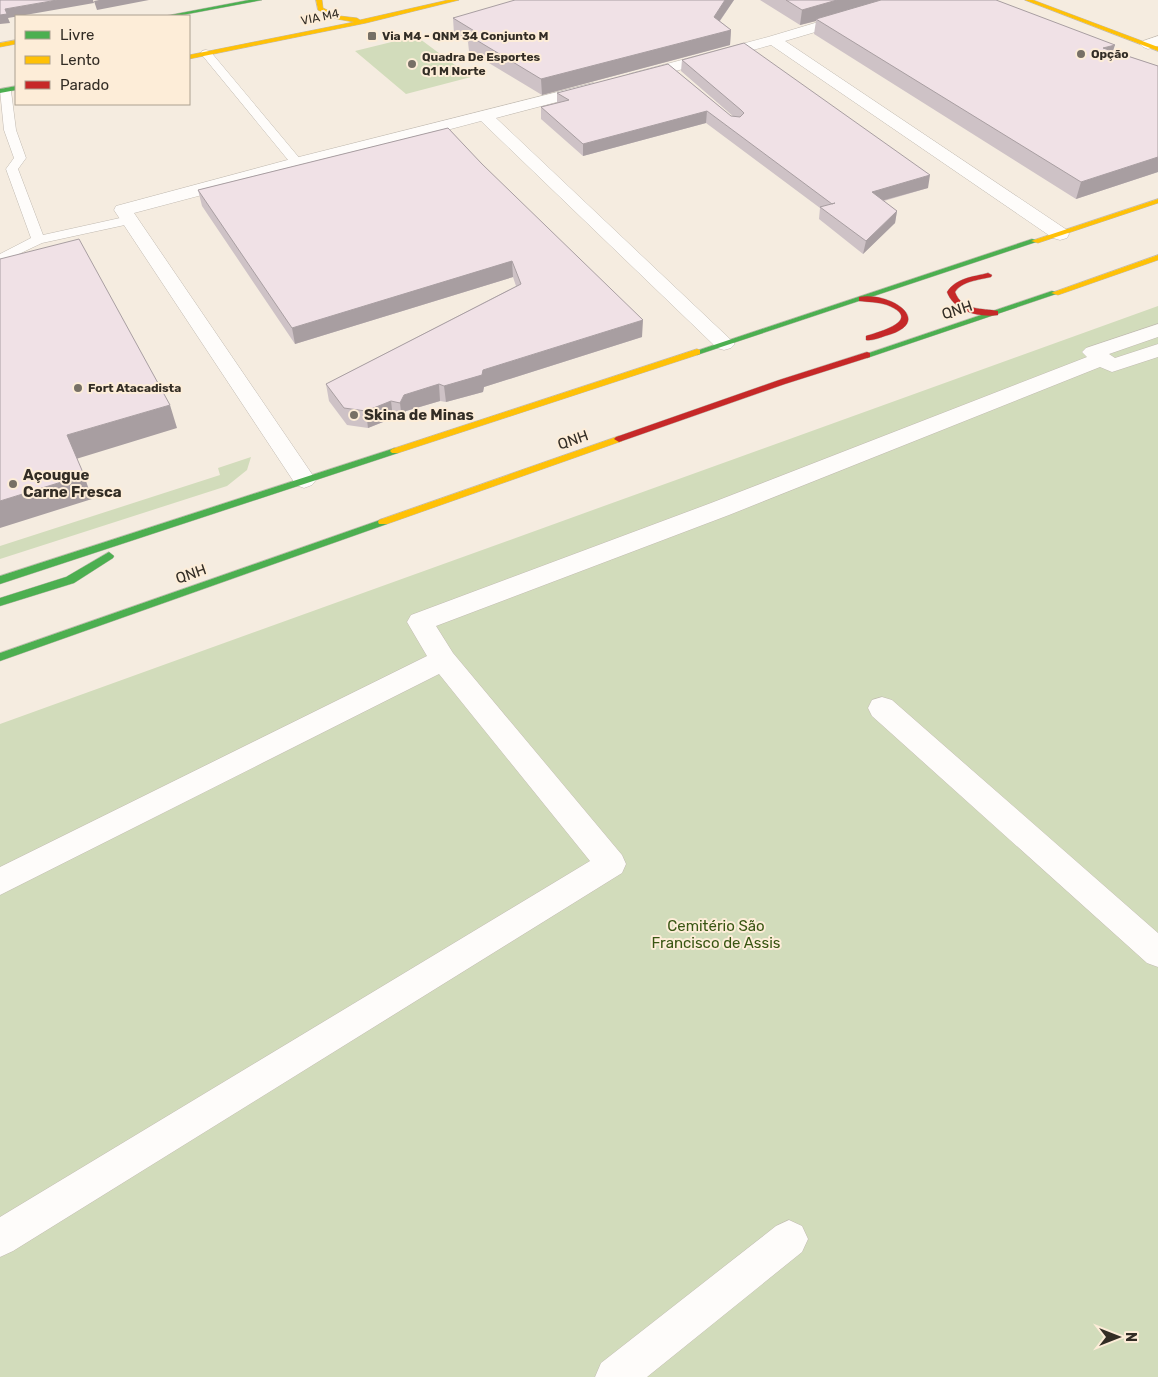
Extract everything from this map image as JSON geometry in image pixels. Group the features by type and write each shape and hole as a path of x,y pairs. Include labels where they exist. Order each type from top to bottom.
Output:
{"street":[{"path":"174,15 259,0"},
{"path":"319,0 320,9 327,14 346,19 366,21"},
{"name":"VIA M4","path":"190,56 263,43 456,0"},
{"path":"304,480 123,210 297,163 615,82 674,73 773,40 908,0"},
{"path":"1028,0 1047,3 1155,45"},
{"path":"243,3 262,12"},
{"path":"263,43 274,32 275,26"},
{"path":"773,40 1060,234"},
{"path":"0,45 15,42"},
{"path":"486,116 724,344"},
{"path":"0,580 1158,201"},
{"path":"1029,256 1060,234"},
{"name":"QNH","path":"3,655 782,382 1000,312 1158,258"},
{"path":"996,272 961,282 952,290 952,296 962,306 971,310 991,314 1000,312"},
{"path":"857,300 867,298 887,302 901,311 904,318 902,324 896,329 861,340"},
{"path":"1158,330 1093,352 1112,366 1158,350"},
{"path":"782,382 820,358"},
{"path":"0,1238 612,864 443,660 420,622 720,509 1102,359"},
{"path":"0,602 70,580 149,532"},
{"path":"0,882 443,660"},
{"path":"882,708 1158,953"},
{"path":"615,1377 789,1239"}],"lane":[{"path":"206,53 297,163"},
{"path":"7,90 10,130 20,158 12,169 38,240"},
{"path":"0,259 38,240 129,220"}],"green space":[{"name":"Quadra De Esportes Q1 M Norte","path":"416,36 471,77 406,94 355,51"},
{"name":"Cemitério São Francisco de Assis","path":"1158,306 1158,1377 0,1377 0,724"},
{"path":"251,457 247,470 227,486 0,559 0,546 220,475 218,468"}],"building":[{"path":"0,0 57,0 5,9 7,14 0,15"},
{"path":"515,0 725,0 714,17 731,30 541,79 468,35 476,32 453,18"},
{"path":"786,0 837,0 802,10"},
{"path":"881,0 996,0 1115,45 1103,48 1158,66 1158,157 1081,182 816,19"},
{"path":"744,43 930,175 872,192 897,211 866,241 820,207 832,204 707,111 583,144 541,107 569,100 557,93 668,64 731,116 740,117 744,113 741,110 682,60"},
{"path":"448,128 482,164 643,320 483,370 482,375 444,386 439,384 404,395 400,403 391,401 366,411 344,408 326,384 521,284 512,261 292,328 198,190"},
{"name":"Fort Atacadista","path":"79,239 170,405 67,435 84,475 0,501 0,259"}],"traffic: fast":[{"path":"174,15 259,0"},
{"path":"0,91 15,88"},
{"path":"697,352 1035,241"},
{"path":"867,355 1055,293"},
{"path":"0,580 395,451"},
{"path":"0,657 383,522"},
{"path":"0,602 70,580 109,556"}],"traffic: slow":[{"path":"319,0 320,9 339,18 357,20"},
{"path":"190,57 366,21 456,0"},
{"path":"1028,0 1158,49"},
{"path":"0,45 15,42"},
{"path":"1035,241 1158,201"},
{"path":"1055,293 1158,257"},
{"path":"395,451 697,352"},
{"path":"383,522 619,439"}],"traffic: jam":[{"path":"988,275 962,282 955,286 951,292 953,298 962,307 975,311 995,313"},
{"path":"862,299 883,301 891,304 898,307 904,317 902,324 896,330 869,338"},
{"path":"619,439 782,382 867,355"}],"place":[{"name":"Via M4 - QNM 34 Conjunto M","path":"372,36"},
{"name":"Opção","path":"1081,54"},
{"name":"Quadra De Esportes Q1 M Norte","path":"412,64"},
{"name":"Fort Atacadista","path":"78,388"},
{"name":"Skina de Minas","path":"354,415"},
{"name":"Açougue Carne Fresca","path":"13,484"}]}
